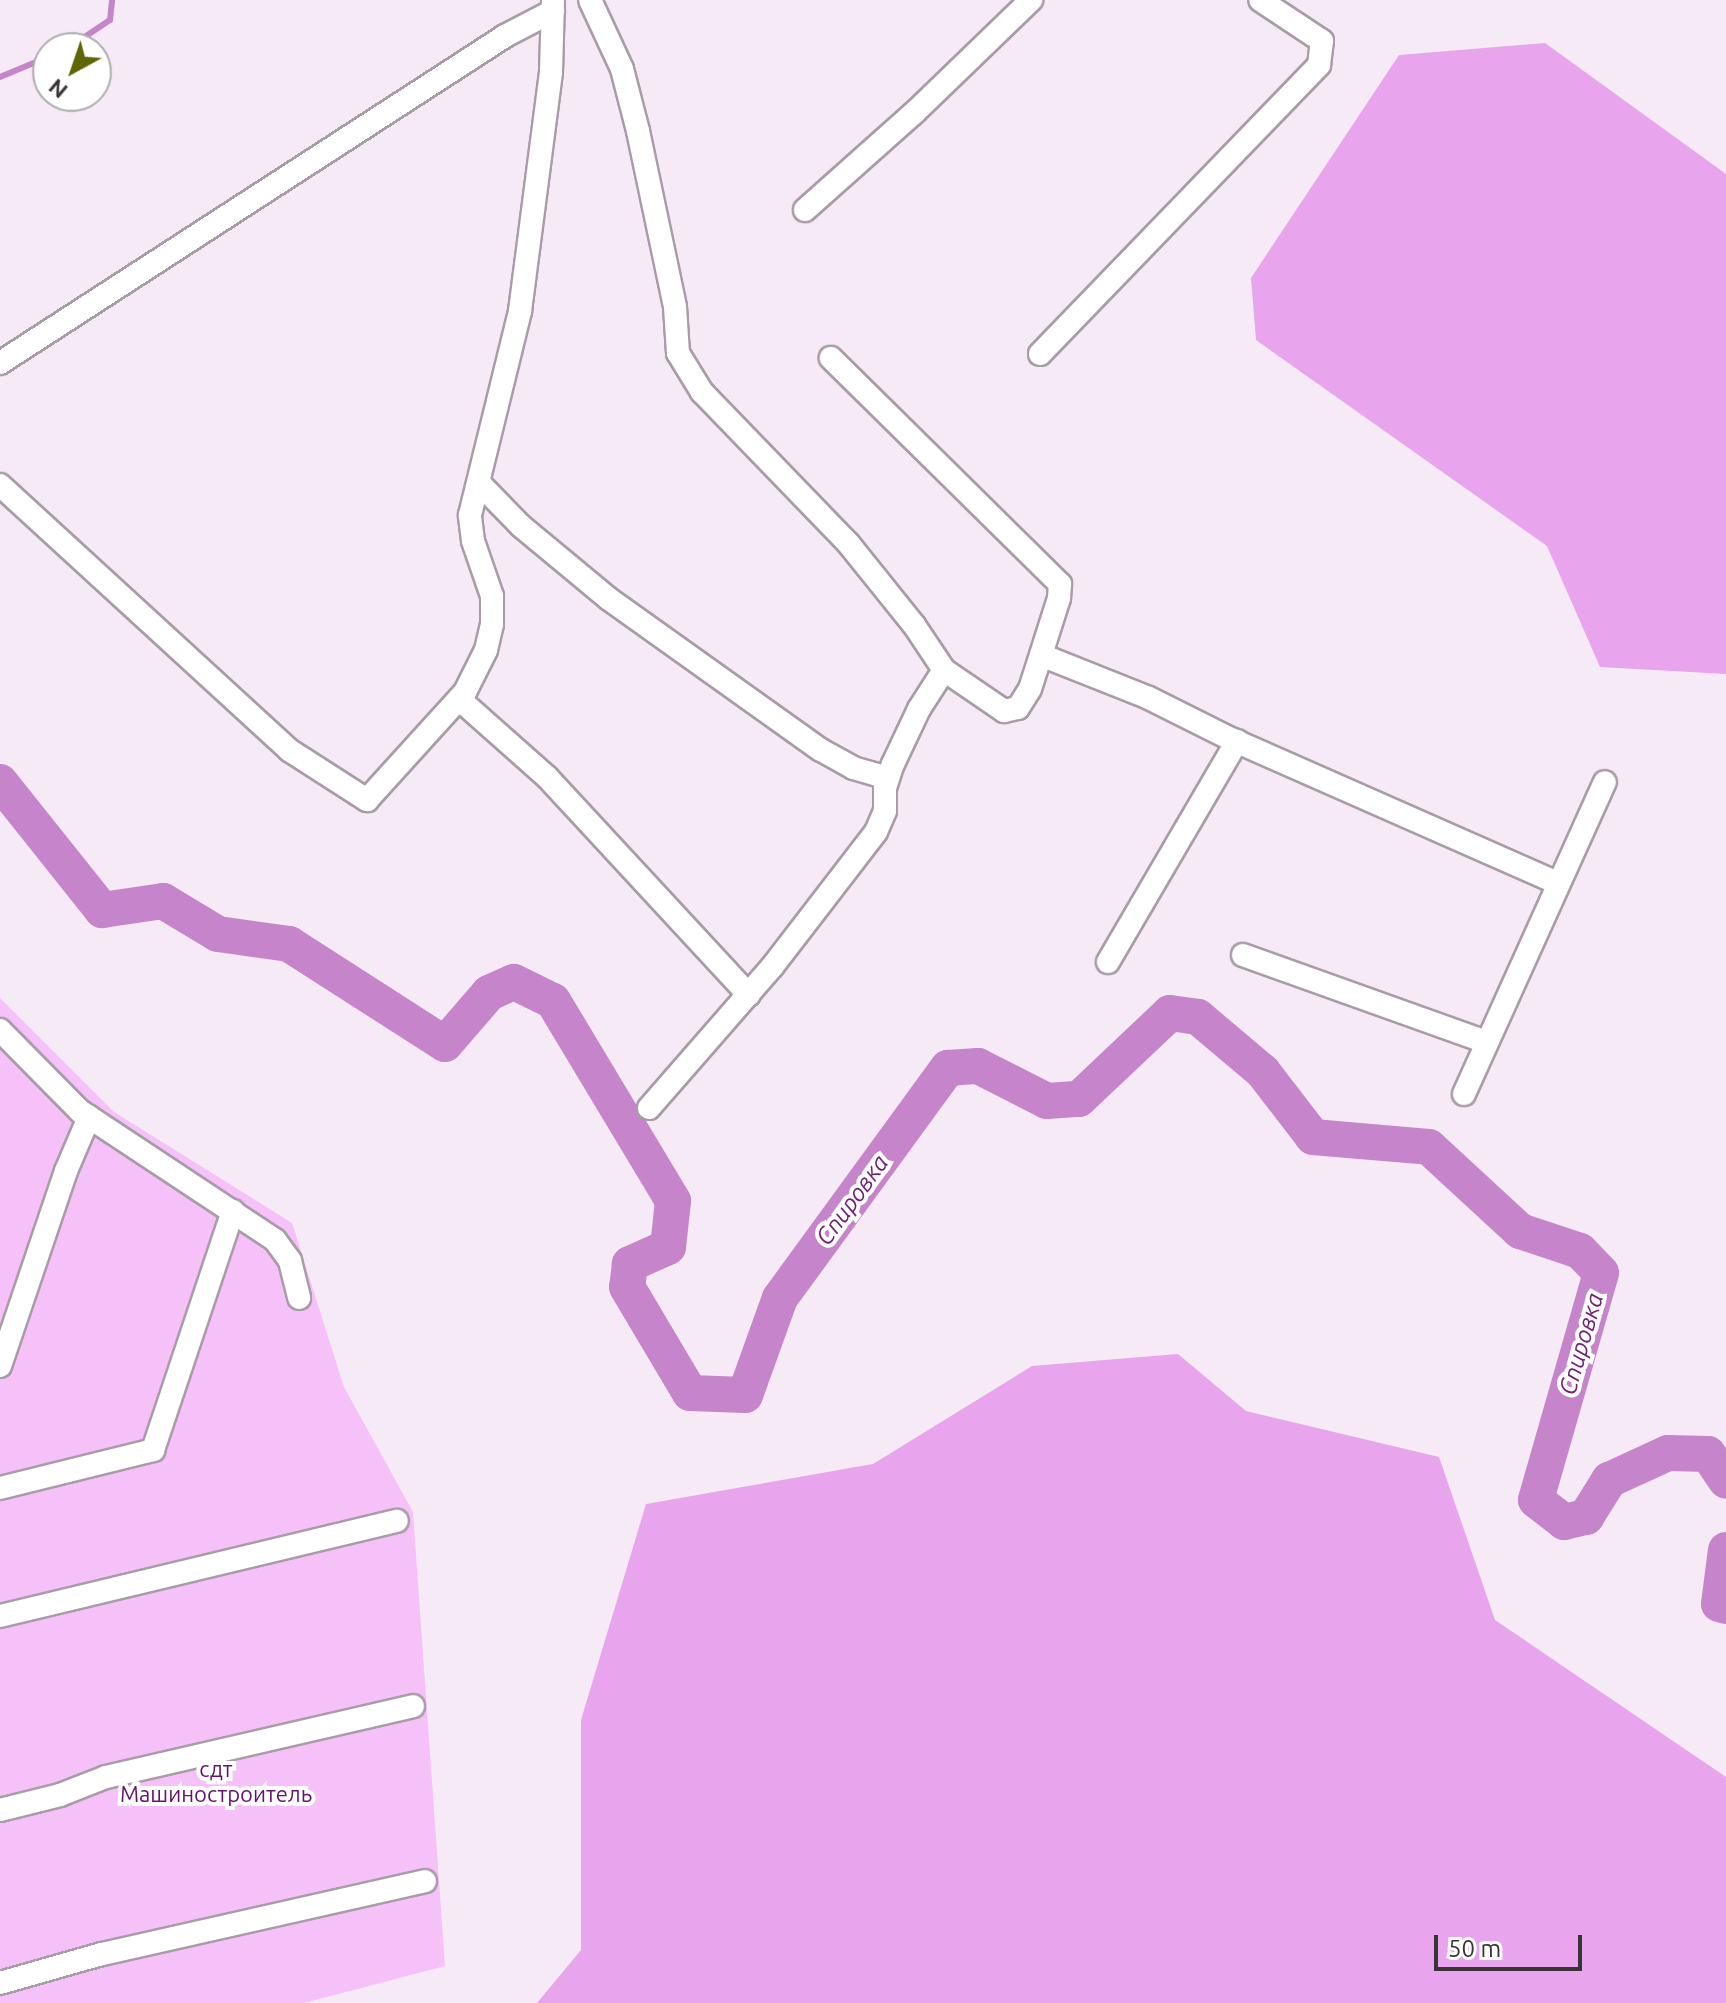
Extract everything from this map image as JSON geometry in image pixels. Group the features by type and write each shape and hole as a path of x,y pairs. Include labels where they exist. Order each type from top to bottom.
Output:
{"street":[{"path":"590,0 622,69 638,131 675,307 678,353 702,392 848,543 914,625 944,670 1004,711 1018,708 1030,689 1059,598 1060,584 831,358"},
{"path":"805,210 914,113 1031,0"},
{"path":"1040,354 1319,65 1322,41 1260,0"},
{"path":"0,363 553,6"},
{"path":"0,485 289,750 367,800 459,699 486,650 492,624 492,596 473,541 470,515 520,311 551,72 553,6"},
{"path":"479,483 531,535 622,609 821,750 853,768 888,778"},
{"path":"1041,655 1149,698 1237,741 1558,883"},
{"path":"649,1108 749,995 876,832 885,811 888,778 919,709 944,670"},
{"path":"459,699 547,777 749,995"},
{"path":"1108,962 1237,741"},
{"path":"1464,1094 1605,782"},
{"path":"1243,955 1486,1042"},
{"path":"0,1030 89,1117 260,1228 283,1250 294,1274 299,1298"},
{"path":"0,1366 66,1171 89,1117"},
{"path":"0,1488 153,1450 233,1211"},
{"path":"0,1616 397,1521"},
{"path":"0,1810 60,1795 106,1777 413,1706"},
{"path":"0,1983 102,1954 425,1881"}],"green space":[{"name":"сдт Машиностроитель","path":"0,998 114,1112 292,1223 344,1387 413,1512 445,1966 304,2003 0,2003"}],"shaded area":[{"path":"1545,43 1726,174 1726,674 1600,667 1547,546 1256,340 1251,278 1399,55"},
{"path":"1178,1354 1246,1411 1439,1457 1495,1620 1726,1777 1726,2003 537,2003 581,1950 581,1720 646,1504 873,1464 1032,1366"}],"waterway":[{"path":"92,32 110,20 112,0"},
{"path":"0,77 32,64"},
{"name":"Спировка","path":"0,782 102,910 163,901 218,934 289,944 445,1044 489,993 514,982 553,1001 673,1201 668,1247 630,1264 627,1287 690,1393 745,1395 780,1298 948,1068 978,1066 1047,1101 1079,1099 1170,1013 1198,1017 1263,1072 1313,1137 1429,1147 1520,1231 1580,1251 1601,1273 1536,1500 1564,1522 1586,1517 1609,1480 1668,1453 1708,1454 1726,1481"},
{"name":"Спировка","path":"1726,1550 1719,1604 1726,1606"}]}
